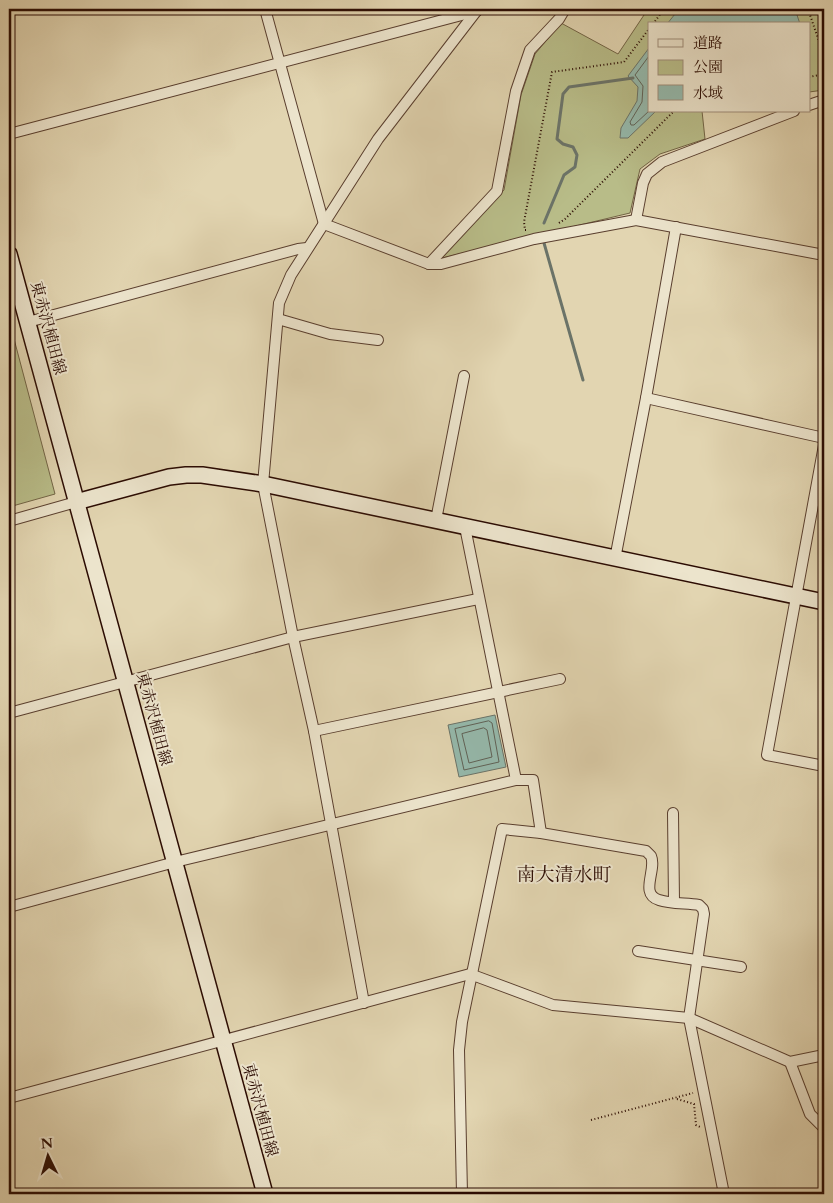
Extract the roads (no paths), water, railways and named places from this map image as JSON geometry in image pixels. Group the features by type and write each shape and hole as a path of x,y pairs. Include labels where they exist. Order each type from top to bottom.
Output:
{"main road":[{"name":"東赤沢植田線","path":"9,254 265,1194"},
{"path":"76,502 169,477 202,475 263,484 824,602"}],"street":[{"path":"264,9 324,224"},
{"path":"429,264 498,192 516,91 530,50 559,19 565,9"},
{"path":"9,134 478,10"},
{"path":"364,1003 314,731 293,637 263,484 279,304 291,276 307,248 378,139 478,10"},
{"path":"810,105 824,100"},
{"path":"636,220 643,183 647,174 662,162 791,112"},
{"path":"324,224 429,264 441,264 534,239 636,220 824,255"},
{"path":"615,559 676,227"},
{"path":"28,322 307,248"},
{"path":"278,319 330,334 378,340"},
{"path":"436,520 464,376"},
{"path":"646,398 824,438"},
{"path":"824,445 767,755 824,766"},
{"path":"9,521 76,502"},
{"path":"465,527 516,780"},
{"path":"9,713 293,637 478,599"},
{"path":"314,731 560,679"},
{"path":"9,907 175,862 516,780 533,780 541,833"},
{"path":"673,813 674,902"},
{"path":"462,1194 459,1050 462,1022 470,974 502,829 541,833 646,851 651,856 652,866 649,888 651,896 658,900 699,905 702,909 704,914 689,1018 724,1194"},
{"path":"638,951 741,967"},
{"path":"9,1098 470,974 553,1005 689,1018 790,1062 824,1055"},
{"path":"790,1062 810,1114 824,1128"}],"water":[{"path":"679,9 795,9 799,22 669,22"},
{"path":"648,49 648,112 655,112 628,138 620,138 621,128 637,101 638,87 628,76"},
{"path":"495,715 506,767 459,777 448,725"}],"waterway":[{"path":"544,223 564,175 575,167 577,155 573,147 563,144 557,139 563,94 569,87 633,78"},
{"path":"544,243 583,380"}],"district":[{"name":"南大清水町","path":"564,875"}]}
